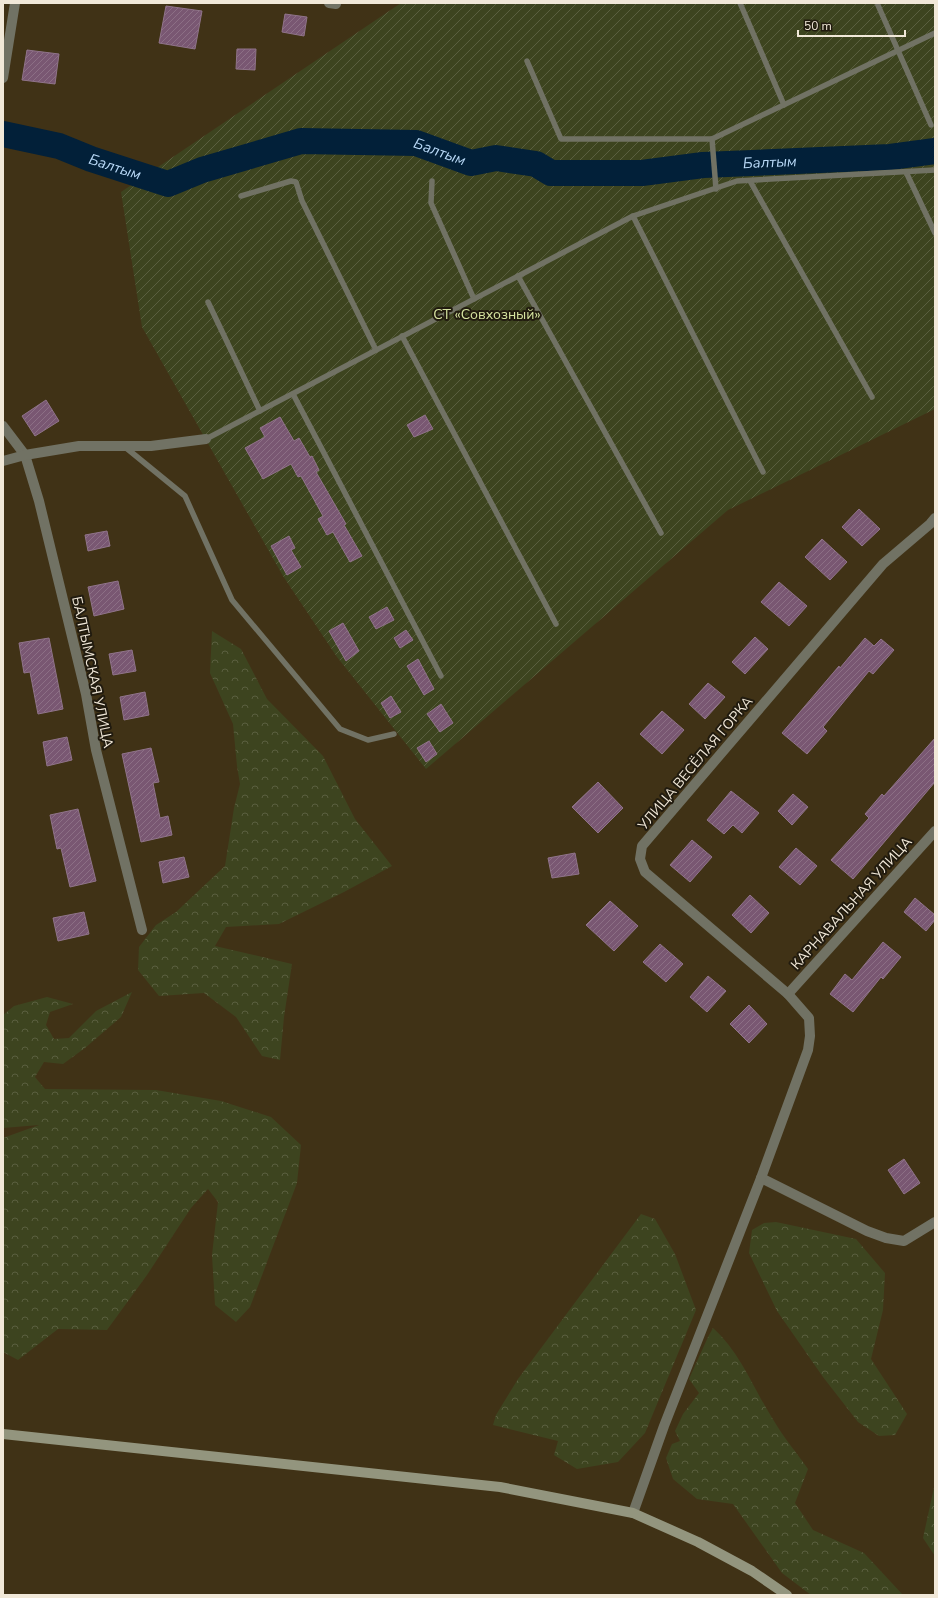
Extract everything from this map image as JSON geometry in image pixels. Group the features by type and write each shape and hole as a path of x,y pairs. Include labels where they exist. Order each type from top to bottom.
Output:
{"street":[{"path":"3,78 15,3"},
{"name":"БАЛТЫМСКАЯ УЛИЦА","path":"3,426 25,455 38,501 60,583 86,694 96,750 142,930"},
{"path":"3,461 25,455 79,446 151,446 206,439"},
{"name":"УЛИЦА ВЕСЁЛАЯ ГОРКА","path":"761,1178 808,1050 810,1036 809,1018 788,994 645,872 640,859 642,846 883,564 935,518"},
{"name":"КАРНАВАЛЬНАЯ УЛИЦА","path":"788,994 935,831"},
{"path":"632,1513 664,1426 761,1178 867,1231 886,1238 904,1240 935,1222"},
{"path":"3,1434 500,1487 632,1513 698,1542 732,1560 752,1571 786,1595"}],"lane":[{"path":"740,3 784,105"},
{"path":"877,3 931,125"},
{"path":"527,61 561,139 712,139 935,33"},
{"path":"712,139 716,189"},
{"path":"206,439 633,216 737,182 935,170"},
{"path":"906,172 935,233"},
{"path":"241,196 291,181 296,182 302,201 376,350"},
{"path":"432,181 431,203 474,299"},
{"path":"750,181 872,397"},
{"path":"633,216 763,472"},
{"path":"518,276 661,533"},
{"path":"208,302 260,411"},
{"path":"402,336 556,624"},
{"path":"293,394 441,676"},
{"path":"123,446 185,496 232,600 340,729 368,740 394,734"}],"green space":[{"name":"СТ «Совхозный»","path":"401,3 935,3 935,409 728,510 426,769 337,657 283,576 142,327 121,192"},
{"path":"212,631 241,649 267,699 323,756 355,819 392,866 344,892 279,924 226,927 215,946 292,964 284,1017 280,1060 262,1056 236,1017 204,993 159,996 138,970 139,947 156,925 176,912 225,866 234,808 240,784 233,724 210,673"},
{"path":"132,992 121,1017 85,1048 63,1064 44,1062 35,1077 45,1089 156,1090 221,1101 271,1117 301,1145 297,1183 250,1307 236,1322 215,1305 212,1255 218,1202 208,1189 191,1208 147,1275 107,1330 58,1329 18,1360 3,1352 3,1138 39,1125 3,1128 3,1015 14,1006 47,997 73,1004 50,1012 46,1025 54,1039 69,1038 96,1011"},
{"path":"641,1214 655,1219 675,1254 696,1310 645,1433 618,1462 577,1469 554,1455 558,1441 493,1425 496,1415 518,1379"},
{"path":"776,1222 856,1239 885,1273 883,1310 871,1359 907,1414 895,1435 879,1436 858,1422 823,1377 777,1311 749,1253 752,1230 764,1223"},
{"path":"713,1328 732,1349 778,1427 808,1469 795,1503 813,1530 864,1553 903,1595 811,1595 782,1573 733,1504 697,1499 673,1479 666,1458 672,1444 680,1441 675,1431 683,1414 699,1393 689,1379"},
{"path":"935,1483 935,1556 923,1538"}],"building":[{"path":"166,6 202,11 195,49 159,43"},
{"path":"285,14 307,17 304,36 282,32"},
{"path":"237,49 256,49 255,70 236,69"},
{"path":"27,50 59,54 55,84 22,80"},
{"path":"46,400 59,421 35,436 22,416"},
{"path":"425,415 433,429 414,437 407,425"},
{"path":"280,417 294,441 299,438 310,457 312,456 319,470 316,472 346,524 344,525 362,556 350,562 333,532 327,535 318,519 323,516 301,476 298,477 291,464 263,479 245,448 265,437 260,428"},
{"path":"859,509 880,529 862,546 842,527"},
{"path":"107,531 110,546 88,551 85,535"},
{"path":"289,536 295,548 291,550 301,567 287,575 271,546"},
{"path":"822,539 847,562 830,580 805,557"},
{"path":"118,581 124,609 94,616 88,587"},
{"path":"779,582 807,606 789,626 761,602"},
{"path":"387,607 394,620 376,629 369,617"},
{"path":"343,623 359,651 346,661 329,631"},
{"path":"406,630 413,640 400,648 394,638"},
{"path":"755,637 768,649 745,674 732,662"},
{"path":"49,638 63,709 38,714 30,672 24,673 19,643"},
{"path":"865,638 874,646 881,639 894,650 873,674 869,671 823,727 827,731 807,754 782,733"},
{"path":"132,650 136,671 113,675 109,654"},
{"path":"418,659 434,689 424,695 407,666"},
{"path":"708,683 725,697 705,719 689,704"},
{"path":"145,692 149,715 124,720 120,697"},
{"path":"391,696 401,712 390,718 381,703"},
{"path":"441,704 453,723 440,732 427,714"},
{"path":"662,711 684,730 662,754 640,734"},
{"path":"67,737 72,760 47,766 43,742"},
{"path":"935,738 935,782 853,879 831,860 869,818 865,814 882,794 884,796"},
{"path":"429,741 437,754 426,762 417,748"},
{"path":"151,748 159,782 153,783 160,818 168,816 172,835 141,842 122,754"},
{"path":"598,782 623,808 598,833 572,807"},
{"path":"731,791 759,813 742,833 733,825 724,834 707,820"},
{"path":"793,794 808,807 792,825 778,811"},
{"path":"78,809 96,881 70,887 61,848 57,849 50,815"},
{"path":"692,840 712,857 690,882 670,865"},
{"path":"796,848 817,866 800,885 779,867"},
{"path":"575,853 579,874 552,878 548,858"},
{"path":"184,857 189,877 163,883 159,862"},
{"path":"750,895 769,913 751,933 732,915"},
{"path":"915,898 935,915 935,920 926,931 904,912"},
{"path":"610,901 638,926 614,951 586,925"},
{"path":"84,912 89,934 58,941 53,918"},
{"path":"883,942 901,957 883,979 881,977 853,1012 830,994 845,974 852,980"},
{"path":"660,944 683,964 666,982 643,962"},
{"path":"708,976 726,991 707,1012 690,997"},
{"path":"749,1005 767,1024 749,1043 730,1024"},
{"path":"904,1159 920,1183 904,1194 888,1170"}],"waterway":[{"name":"Балтым","path":"3,134 59,146 91,159 168,184 202,170 301,141 416,143 471,163 496,158 536,164 551,173 642,173 703,165 890,157 935,151"}]}
